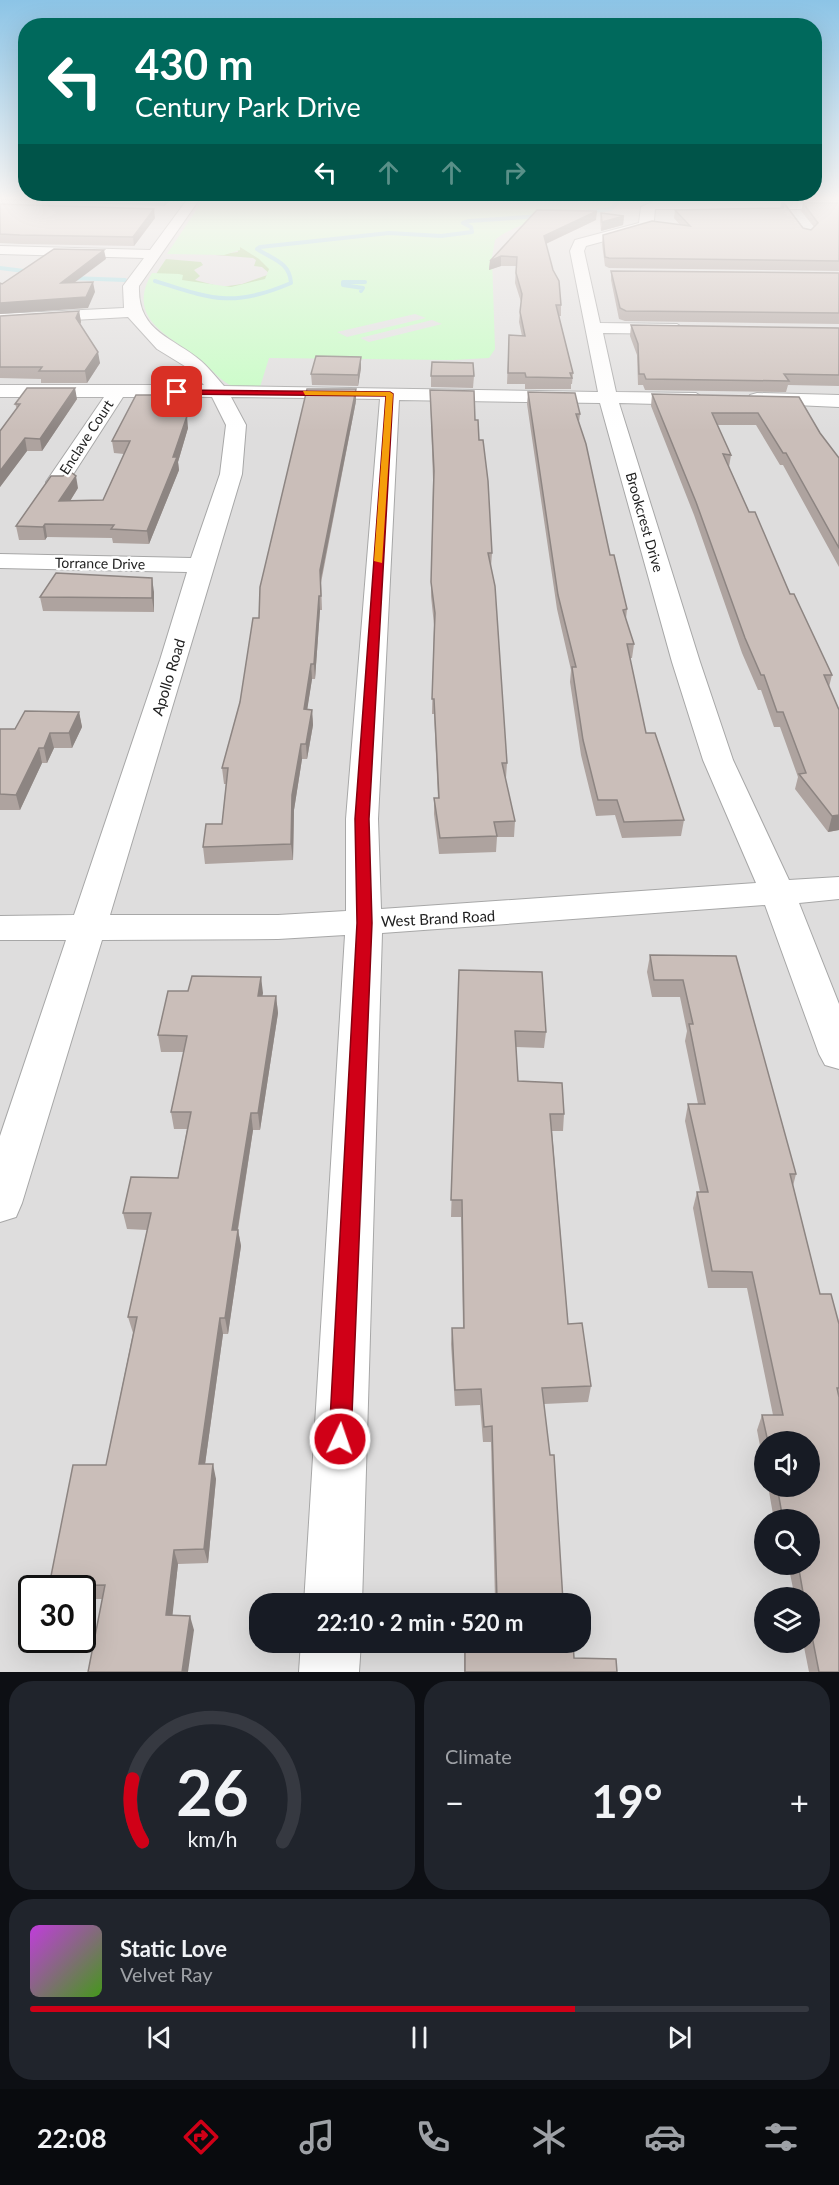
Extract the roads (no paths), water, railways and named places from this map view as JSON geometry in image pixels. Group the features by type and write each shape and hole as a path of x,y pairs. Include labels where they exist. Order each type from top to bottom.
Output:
{"street":[{"path":"0,319 133,312 131,286 139,275"},
{"name":"Brookcrest Drive","path":"592,275 594,328 608,397 686,662 718,760 777,892 839,1054"},
{"name":"Apollo Road","path":"0,1203 174,660 232,464 236,425 219,392 194,364 163,345 133,312"},
{"path":"594,328 690,329"},
{"path":"0,391 711,399"},
{"name":"Enclave Court","path":"57,482 116,393"},
{"path":"334,1593 364,923 362,819 390,394"},
{"path":"733,399 838,402"},
{"name":"Torrance Drive","path":"0,561 201,565"},
{"name":"West Brand Road","path":"0,928 278,927 364,923 839,888"},
{"path":"329,1672 330,1653"}],"waterway":[{"path":"155,281 208,296 238,298 271,291 291,283 290,275"},
{"path":"71,278 125,280"},
{"path":"361,291 363,288 343,285 343,282 365,282"}]}
